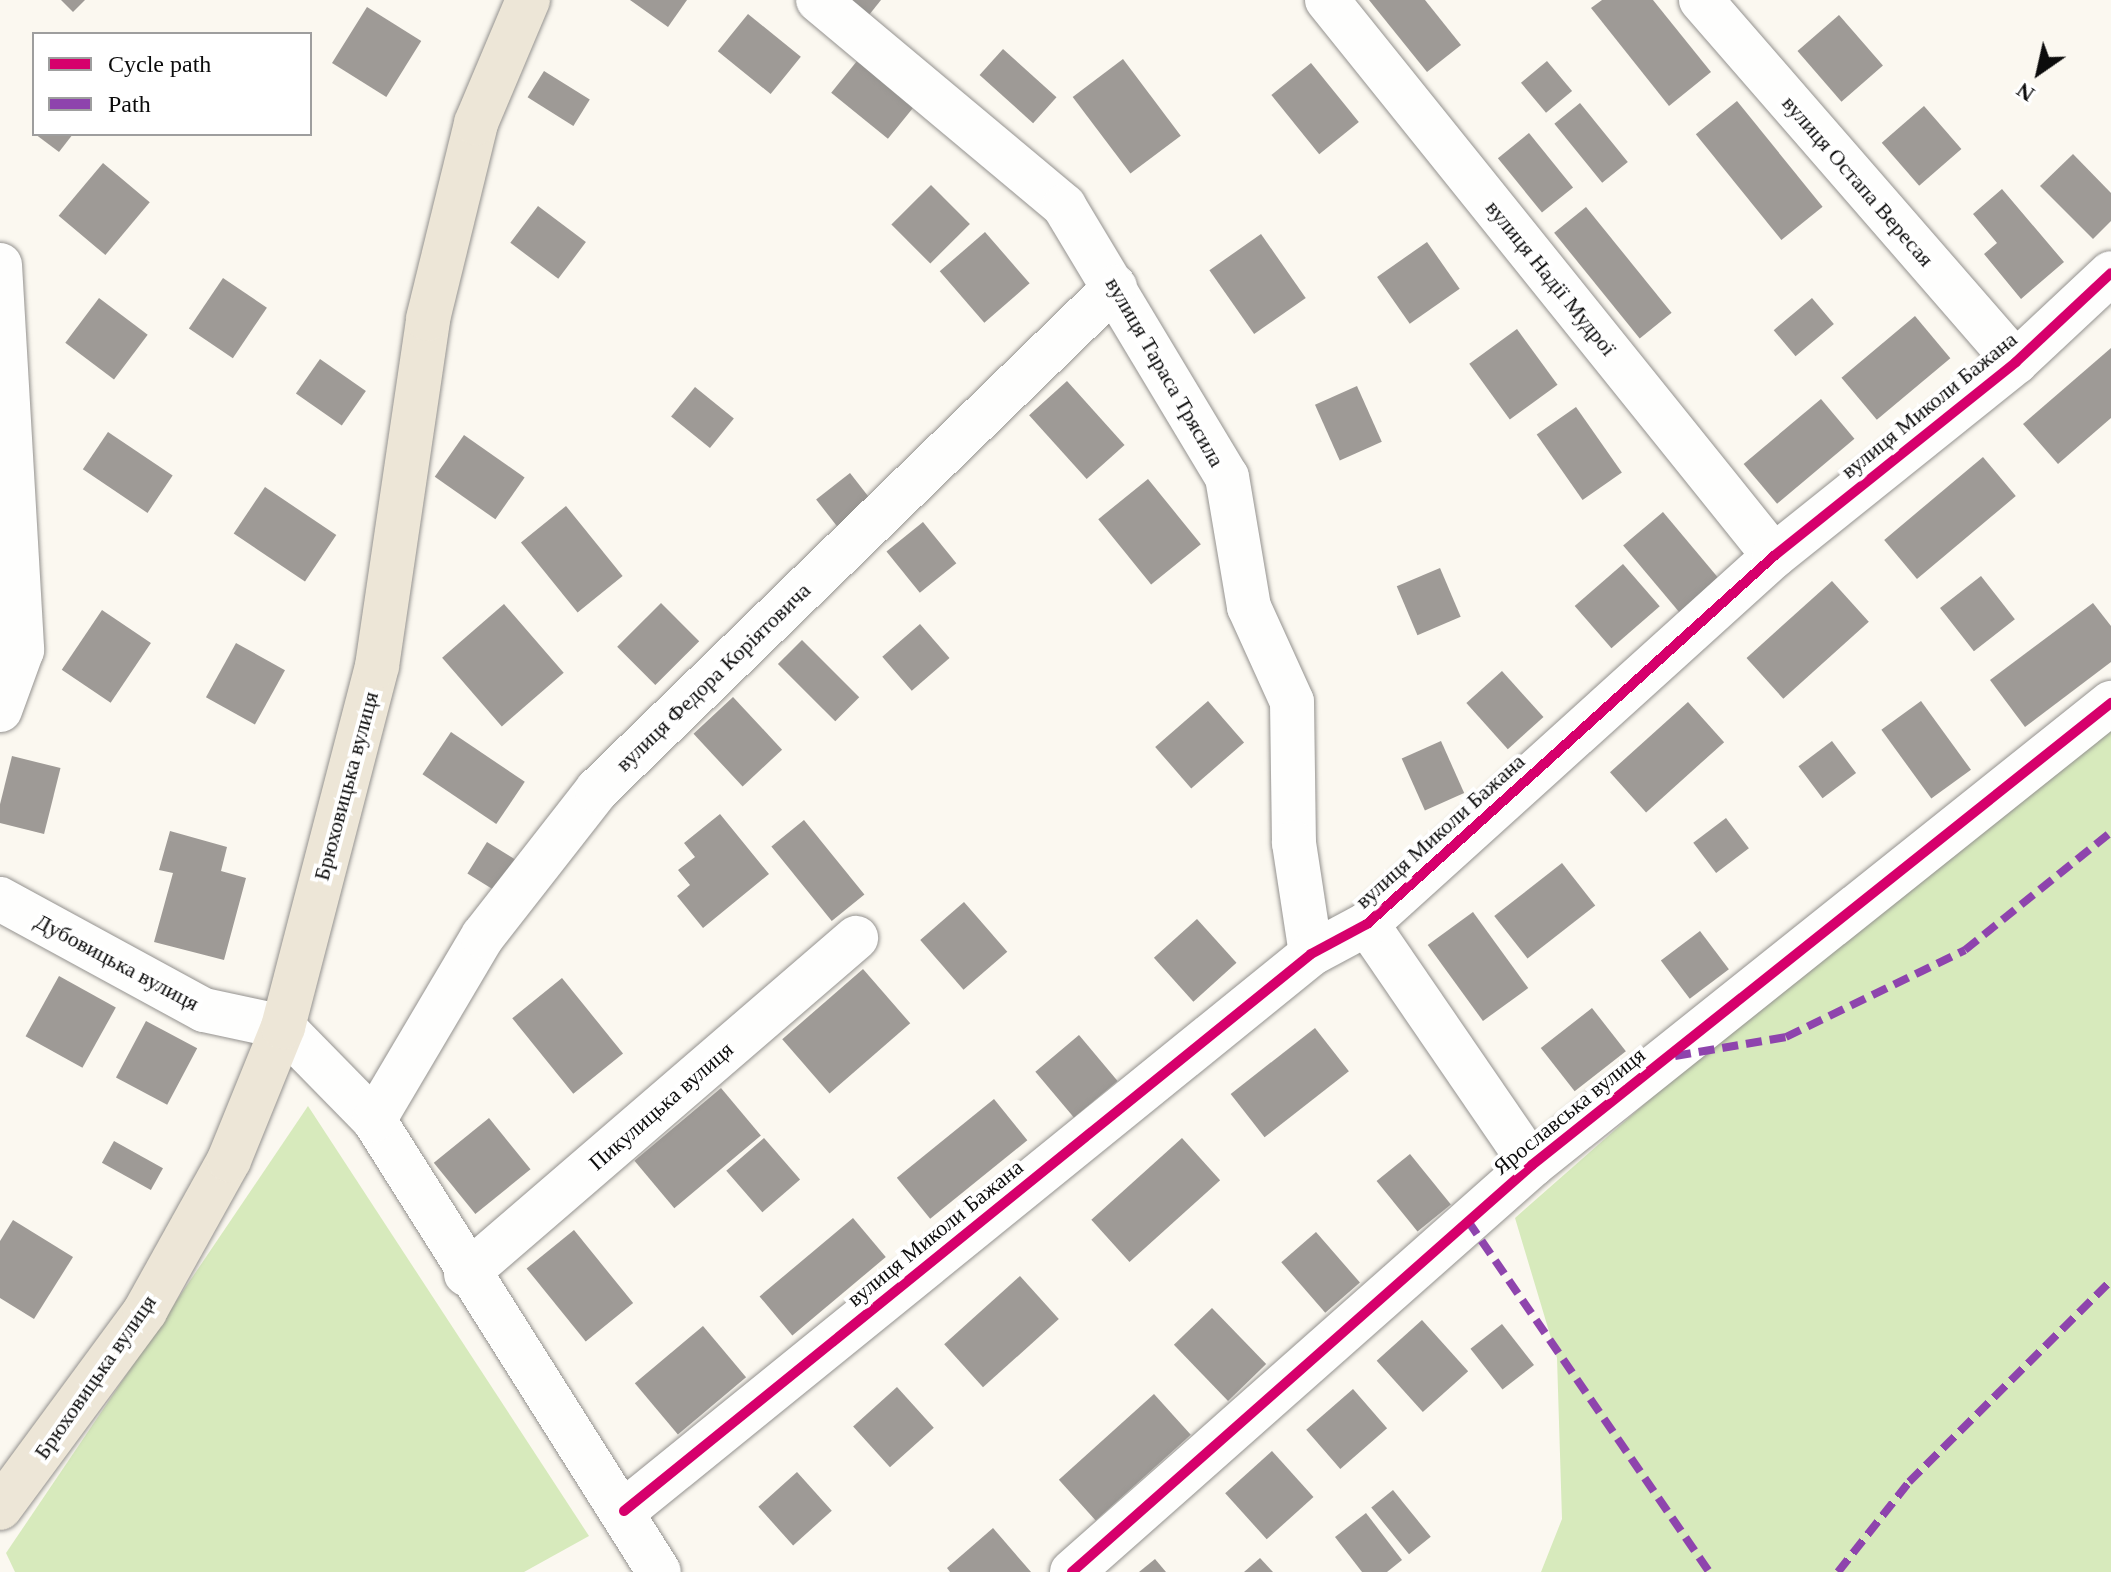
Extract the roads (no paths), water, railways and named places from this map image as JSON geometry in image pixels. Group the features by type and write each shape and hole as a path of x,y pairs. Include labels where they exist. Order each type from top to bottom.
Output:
{"main road":[{"name":"Брюховицька вулиця","path":"0,1508 145,1311 229,1160 283,1027 377,666 428,319 476,123 528,0"}],"street":[{"name":"вулиця Тараса Трясила","path":"818,0 1064,206 1227,477 1249,607 1292,702 1294,843 1311,954"},
{"name":"вулиця Надії Мудрої","path":"1327,0 1774,556"},
{"name":"вулиця Остапа Вересая","path":"1701,0 2016,362"},
{"path":"0,265 22,650 0,710"},
{"name":"вулиця Миколи Бажана","path":"624,1511 1311,954 1367,924 1774,556 2016,362 2111,273"},
{"name":"вулиця Федора Коріятовича","path":"374,1120 483,936 597,790 1115,287"},
{"name":"Ярославська вулиця","path":"1072,1572 1532,1165 2111,703"},
{"name":"Дубовицька вулиця","path":"0,899 204,1010 283,1027"},
{"path":"1367,924 1532,1165"},
{"name":"Пикулицька вулиця","path":"466,1274 856,938"},
{"path":"283,1027 374,1120 466,1274 624,1511 659,1572"}]}
